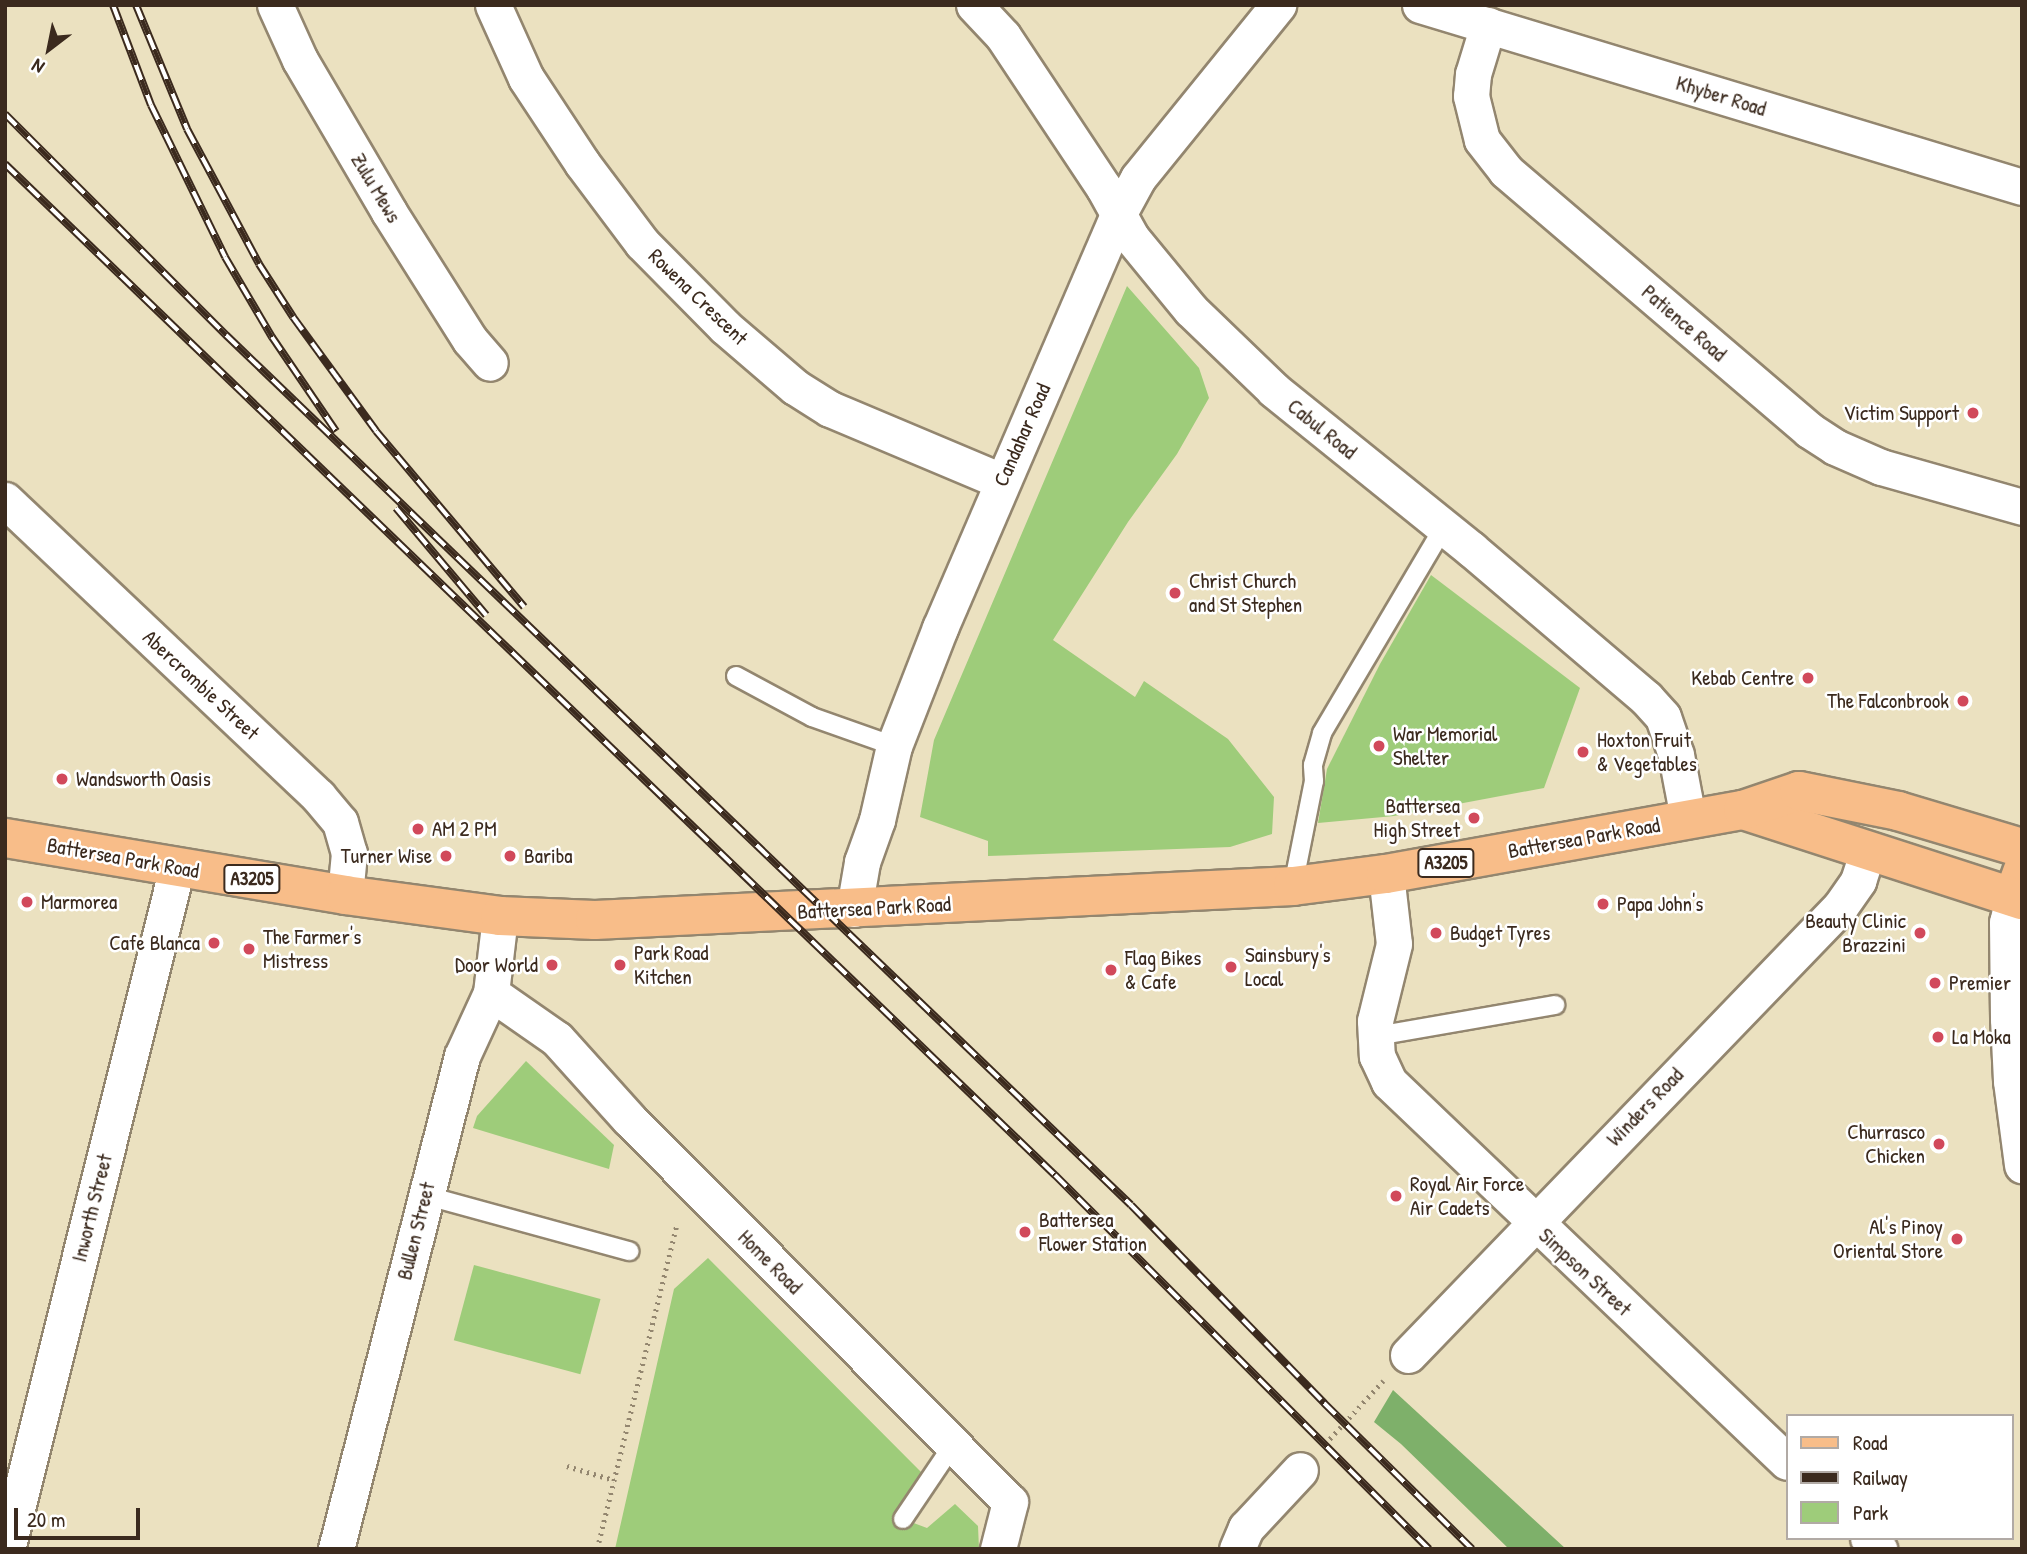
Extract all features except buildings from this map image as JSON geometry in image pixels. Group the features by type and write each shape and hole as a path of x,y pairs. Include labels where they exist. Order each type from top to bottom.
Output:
{"highway":[{"name":"Battersea Park Road","path":"5,838 345,895 500,916 595,920 1293,886 1386,874 1743,810 1799,791 1898,811 2022,848"},
{"name":"Battersea Park Road","path":"1743,810 1868,851 2019,889"}],"street":[{"name":"Zulu Mews","path":"275,5 300,60 389,212 470,340 489,363"},
{"name":"Rowena Crescent","path":"493,5 526,78 582,163 642,243 724,327 795,387 830,409 1001,481"},
{"name":"Cabul Road","path":"974,5 1003,36 1104,188 1131,237 1191,310 1274,390 1646,698 1663,717 1676,755 1688,818"},
{"name":"Candahar Road","path":"853,909 862,862 877,820 894,746 1001,481 1118,215 1138,178 1278,5"},
{"name":"Khyber Road","path":"1420,5 2022,187"},
{"name":"Patience Road","path":"1488,25 1473,74 1471,96 1482,140 1506,171 1809,430 1835,447 1881,467 2022,507"},
{"name":"Abercrombie Street","path":"8,508 325,804 340,822 349,853 345,895"},
{"name":"Winders Road","path":"1408,1355 1840,907 1858,881 1868,851"},
{"name":"Inworth Street","path":"7,1549 177,867"},
{"name":"Simpson Street","path":"1386,874 1394,944 1375,1021 1377,1056 1389,1083 1786,1461"},
{"path":"2019,889 2007,922 2008,1019 2011,1081 2022,1165"},
{"name":"Bullen Street","path":"335,1549 461,1056 491,993 500,916"},
{"name":"Home Road","path":"491,993 556,1039 688,1179 1010,1502 998,1549"},
{"path":"1237,1549 1246,1528 1300,1470"}],"lane":[{"path":"1293,886 1314,781 1313,765 1322,733 1443,528"},
{"path":"736,676 812,717 894,746"},
{"path":"1376,1036 1555,1005"},
{"path":"424,1195 629,1251"},
{"path":"903,1519 953,1445"}],"path":[{"path":"597,1549 688,1179"},
{"path":"1300,1470 1408,1355"},
{"path":"567,1466 614,1480"}],"green space":[{"path":"1127,286 1199,368 1209,398 1177,454 1128,522 1053,640 1135,697 1144,681 1228,739 1274,797 1272,834 1230,847 988,856 988,841 920,817 934,740"},
{"path":"1431,575 1580,688 1544,788 1394,816 1318,823 1327,769 1380,664"},
{"path":"526,1061 614,1145 609,1169 473,1128 477,1116"},
{"path":"708,1258 924,1475 897,1508 903,1519 927,1528 955,1504 978,1526 979,1549 615,1549 674,1289"},
{"path":"474,1265 601,1299 580,1374 454,1340"},
{"path":"1393,1390 1566,1549 1509,1549 1401,1444 1374,1422"}],"railway":[{"path":"113,5 151,105 225,257 272,337 336,431"},
{"path":"136,5 187,129 259,264 293,317 376,431 524,607"},
{"path":"5,114 226,335 1131,1205 1324,1403 1472,1549"},
{"path":"5,164 1055,1175 1429,1549"},
{"path":"396,508 486,615"}],"place":[{"name":"Victim Support","path":"1973,413"},
{"name":"Christ Church and St Stephen","path":"1175,593"},
{"name":"Kebab Centre","path":"1808,678"},
{"name":"The Falconbrook","path":"1963,701"},
{"name":"War Memorial Shelter","path":"1379,746"},
{"name":"Hoxton Fruit & Vegetables","path":"1583,752"},
{"name":"Wandsworth Oasis","path":"62,779"},
{"name":"Battersea High Street","path":"1474,818"},
{"name":"AM 2 PM","path":"418,829"},
{"name":"Turner Wise","path":"446,856"},
{"name":"Bariba","path":"510,856"},
{"name":"Marmorea","path":"27,902"},
{"name":"Papa John's","path":"1603,904"},
{"name":"Budget Tyres","path":"1436,933"},
{"name":"Beauty Clinic Brazzini","path":"1920,933"},
{"name":"Cafe Blanca","path":"214,943"},
{"name":"The Farmer's Mistress","path":"249,949"},
{"name":"Door World","path":"552,965"},
{"name":"Park Road Kitchen","path":"620,965"},
{"name":"Sainsbury's Local","path":"1231,967"},
{"name":"Flag Bikes & Cafe","path":"1111,970"},
{"name":"Premier","path":"1935,983"},
{"name":"La Moka","path":"1938,1037"},
{"name":"Churrasco Chicken","path":"1939,1144"},
{"name":"Royal Air Force Air Cadets","path":"1396,1196"},
{"name":"Battersea Flower Station","path":"1025,1232"},
{"name":"Al's Pinoy Oriental Store","path":"1957,1239"}]}
